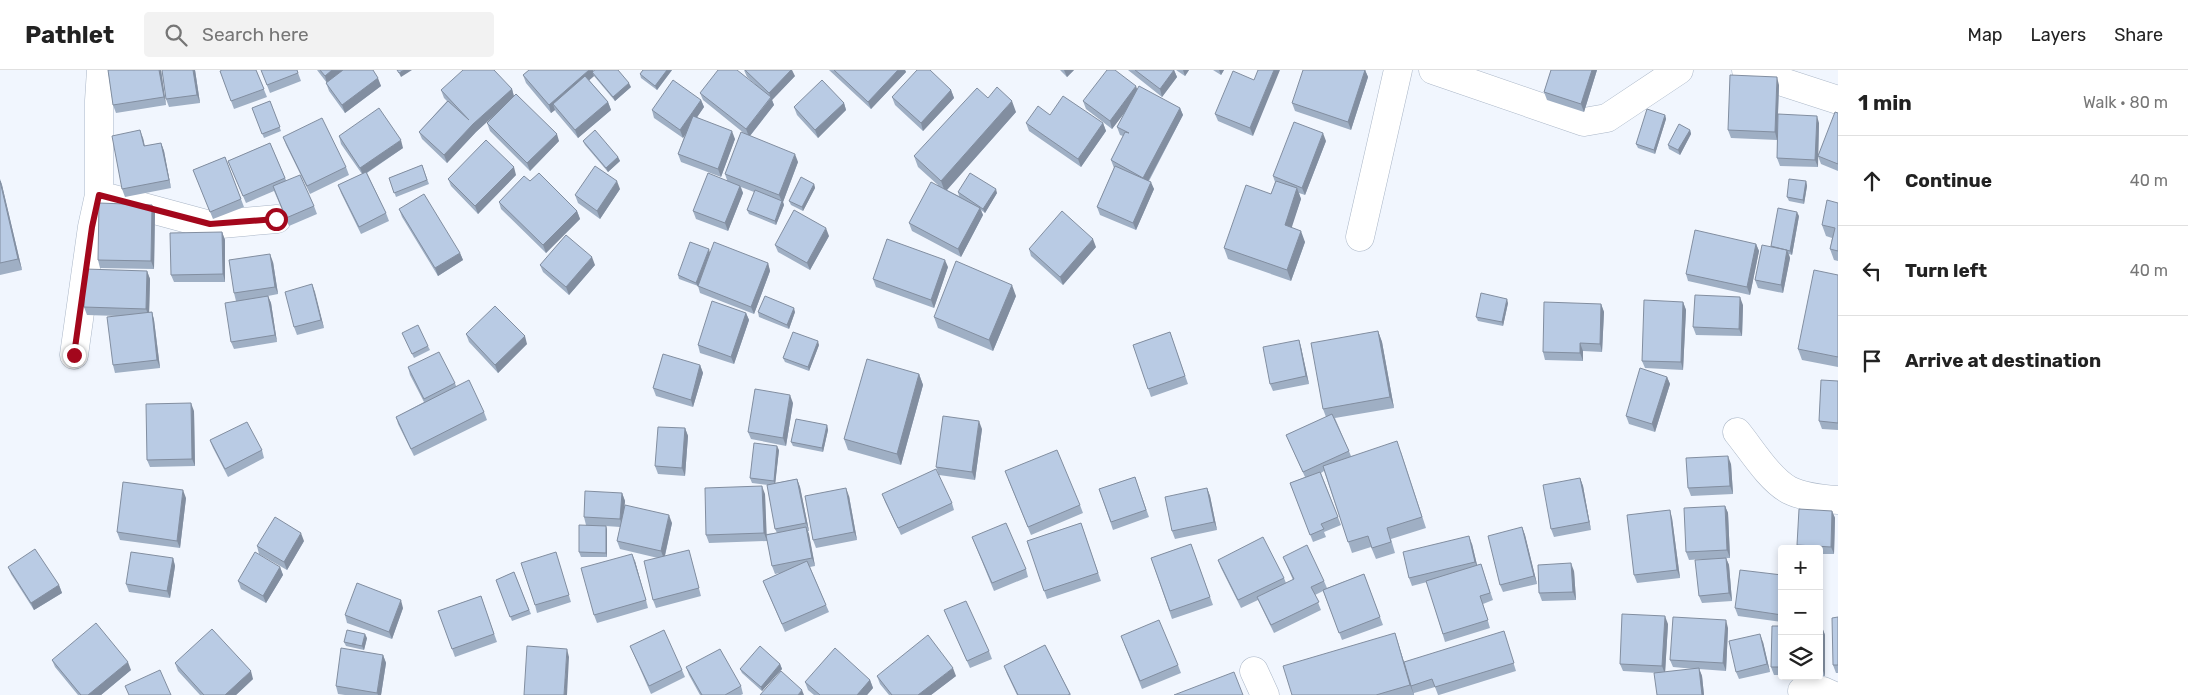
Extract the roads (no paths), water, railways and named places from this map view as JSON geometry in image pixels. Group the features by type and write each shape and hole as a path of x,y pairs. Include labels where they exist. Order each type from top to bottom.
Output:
{"street":[{"path":"74,355 92,227 99,195 99,101 101,70"},
{"path":"1360,237 1398,70"},
{"path":"1434,70 1584,122 1607,118 1679,70"},
{"path":"1746,70 1838,100"},
{"path":"99,195 210,224 276,219"},
{"path":"1737,432 1776,480 1789,490 1818,499 1838,500"},
{"path":"1802,691 1823,691 1832,695"}]}
